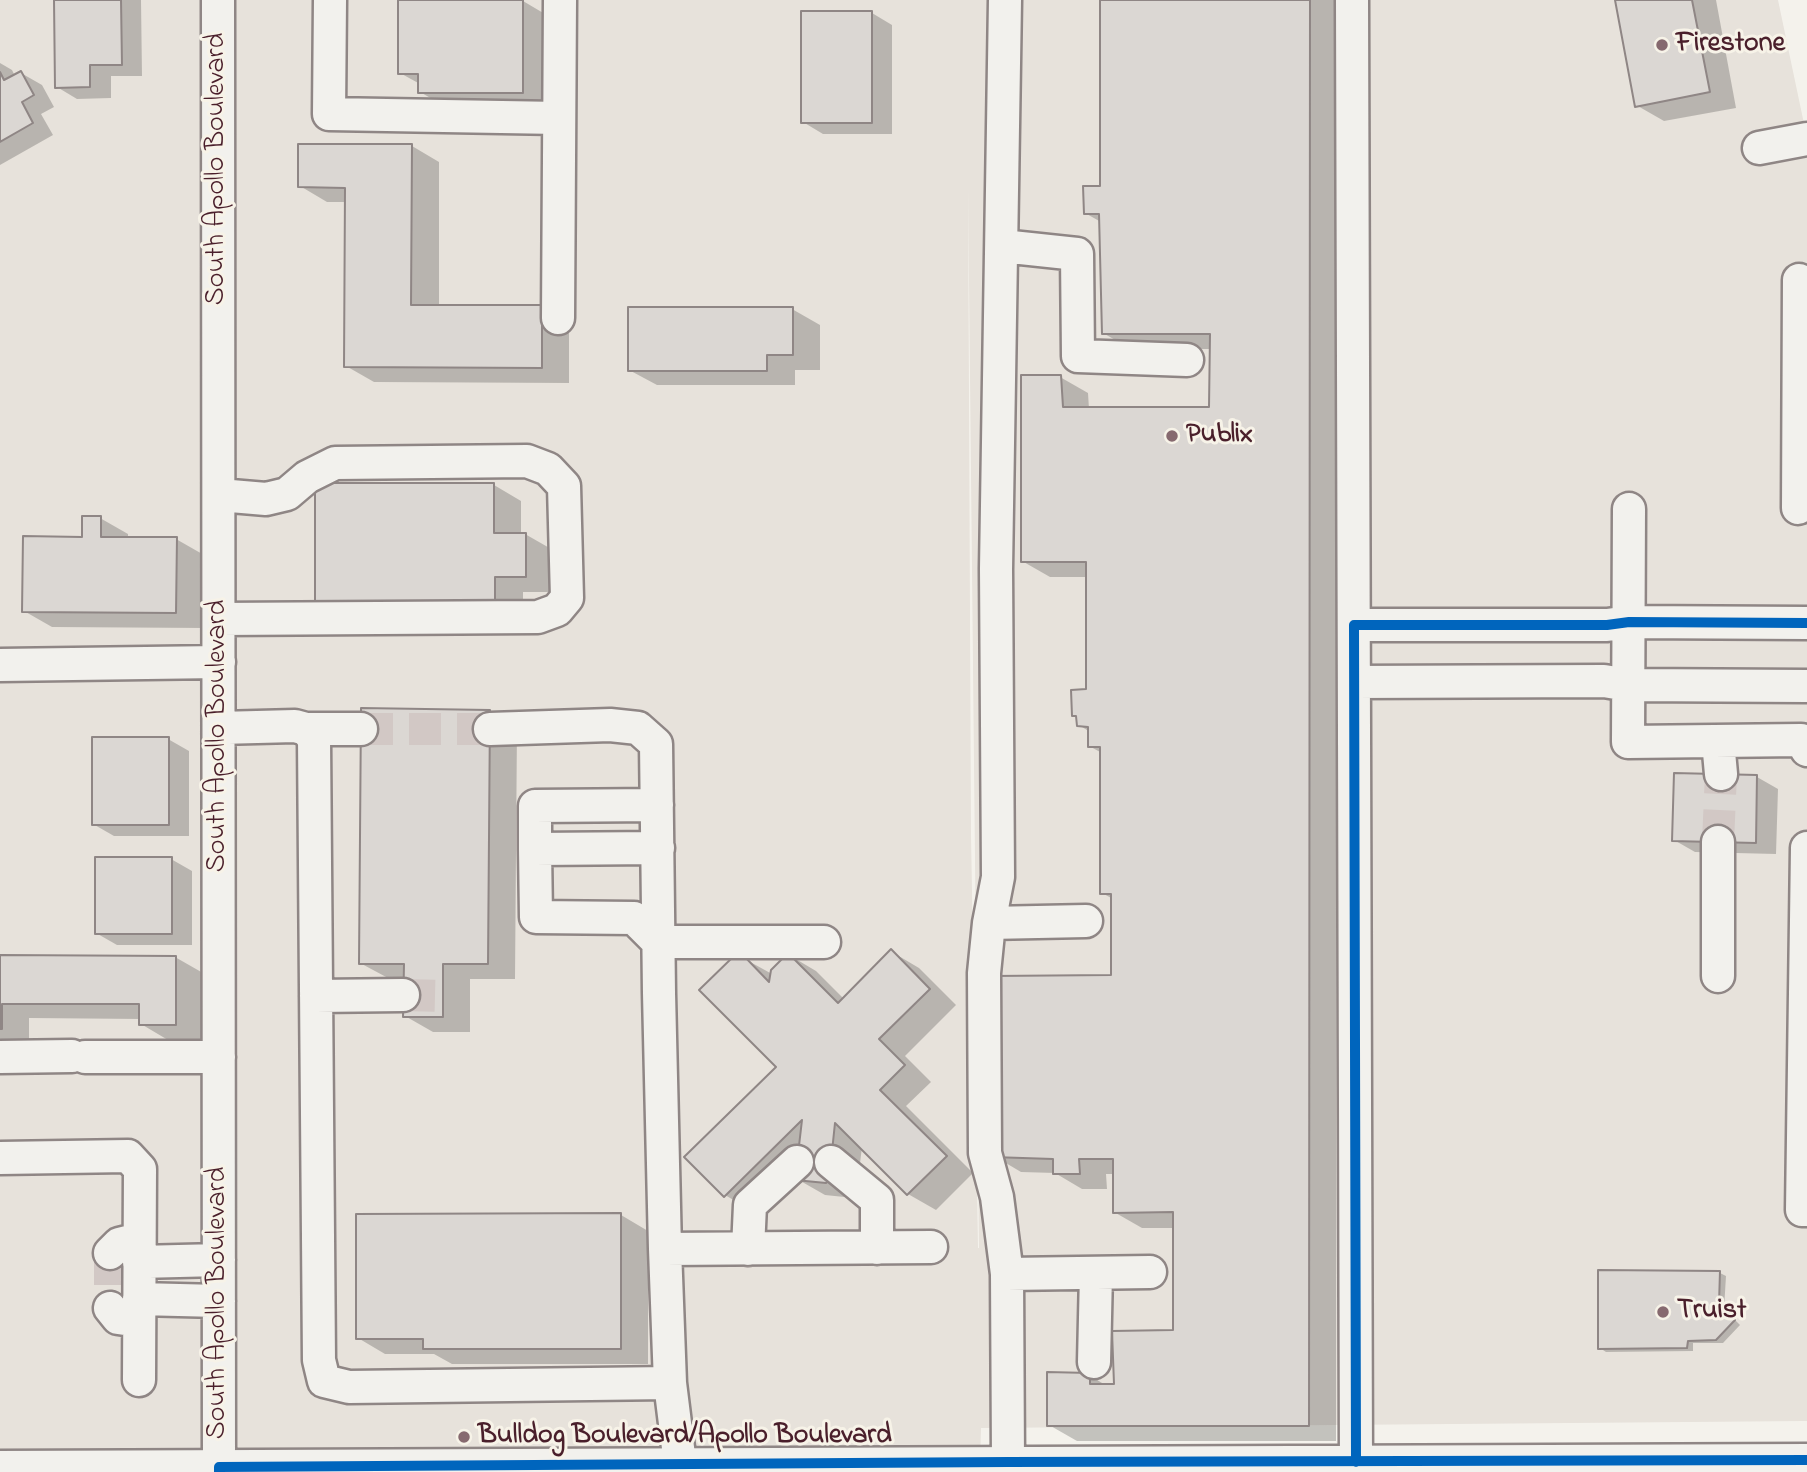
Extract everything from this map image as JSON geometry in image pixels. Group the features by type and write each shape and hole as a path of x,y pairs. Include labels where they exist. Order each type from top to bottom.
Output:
{"street":[{"name":"South Apollo Boulevard","path":"218,0 219,1470"},
{"path":"330,0 329,114 559,118"},
{"path":"558,318 560,0"},
{"path":"1005,0 996,569 998,877 989,923 984,973 985,1153 997,1197 1007,1274 1008,1462"},
{"path":"1352,0 1356,1462"},
{"path":"1759,148 1807,139"},
{"path":"1002,246 1077,254 1078,356 1187,360"},
{"path":"1798,508 1799,281"},
{"path":"219,495 266,499 287,494 307,477 335,463 527,461 548,469 564,486 567,598 557,610 538,617 219,619"},
{"path":"1629,509 1628,742 1801,740 1807,750"},
{"path":"1354,625 1607,625 1629,622 1807,624"},
{"path":"0,665 219,662"},
{"path":"1354,682 1604,681 1628,685 1807,686"},
{"path":"490,729 610,725 638,728 656,744 665,1249 670,1383 681,1469"},
{"path":"219,728 295,726 306,729 361,729"},
{"path":"306,729 314,739 319,1360 324,1381 349,1387 670,1383"},
{"path":"1718,741 1721,774"},
{"path":"657,805 535,806 536,917 634,918 658,942 824,942"},
{"path":"1718,842 1718,976"},
{"path":"535,849 657,848"},
{"path":"1807,848 1802,1210 1807,1210"},
{"path":"989,923 1086,921"},
{"path":"316,996 403,995"},
{"path":"0,1056 219,1057"},
{"path":"0,1158 128,1156 140,1169 130,1251 130,1309 139,1380"},
{"path":"748,1249 750,1205 797,1162"},
{"path":"831,1162 877,1200 877,1248"},
{"path":"665,1249 931,1247"},
{"path":"130,1251 219,1260"},
{"path":"1007,1274 1150,1272"},
{"path":"1094,1362 1096,1273"},
{"path":"130,1309 219,1301"},
{"path":"0,1467 114,1470 681,1469 1008,1462 1215,1467 1356,1462 1807,1460"}],"shaded area":[{"path":"0,0 1778,0 1807,138 1807,1421 981,1428 980,1462 0,1472","holes":["968,182 979,1248 971,834"]}],"building":[{"path":"54,0 121,0 122,65 90,65 90,87 55,88"},
{"path":"398,0 523,0 523,93 418,93 418,74 398,74"},
{"path":"1100,0 1310,0 1309,1426 1047,1426 1047,1372 1090,1373 1090,1384 1114,1384 1112,1331 1173,1330 1173,1212 1113,1213 1113,1159 1079,1159 1080,1174 1053,1174 1053,1159 992,1157 992,976 1111,975 1111,894 1100,894 1100,747 1088,747 1088,727 1077,726 1076,716 1072,716 1071,690 1086,689 1086,562 1021,562 1021,375 1061,375 1063,407 1209,407 1210,334 1102,334 1099,214 1084,214 1083,186 1100,186"},
{"name":"Firestone","path":"1615,0 1692,0 1710,92 1635,107"},
{"path":"801,11 872,11 872,123 801,123"},
{"path":"21,71 34,95 22,102 33,123 0,142 0,72 4,80"},
{"path":"298,144 412,144 411,305 542,305 542,368 344,367 345,188 298,187"},
{"path":"628,307 793,307 793,355 767,355 767,371 628,371"},
{"path":"315,483 494,483 494,533 526,533 526,577 495,577 495,602 315,602"},
{"path":"82,516 101,516 101,537 177,537 176,613 22,612 23,536 82,537"},
{"path":"361,708 490,710 488,964 443,964 443,1017 403,1017 404,964 359,964"},
{"path":"92,737 169,737 169,825 92,825"},
{"path":"1674,773 1757,775 1756,843 1672,841"},
{"path":"95,857 172,857 172,934 95,934"},
{"path":"891,949 930,989 879,1039 905,1065 880,1090 947,1156 907,1195 835,1123 829,1180 826,1183 795,1180 802,1120 724,1197 684,1157 776,1067 699,990 735,955 744,956 769,982 771,970 788,953 838,1003"},
{"path":"0,955 176,956 176,1025 139,1025 139,1004 2,1004 0,1029"},
{"path":"621,1213 621,1349 423,1349 423,1339 356,1339 356,1214"},
{"name":"Truist","path":"1598,1270 1720,1271 1719,1304 1735,1320 1716,1340 1688,1341 1687,1348 1598,1349"}],"tunnel":[{"path":"361,729 490,729"},
{"path":"1718,842 1721,774"},
{"path":"403,995 443,996"},
{"path":"110,1253 110,1308"}],"transit line":[{"path":"1356,1462 1354,625 1807,623"},
{"path":"219,1472 219,1467 1807,1460"}],"place":[{"name":"Firestone","path":"1662,45"},
{"name":"Publix","path":"1172,436"},
{"name":"Truist","path":"1663,1312"},
{"name":"Bulldog Boulevard/Apollo Boulevard","path":"464,1437"}]}
